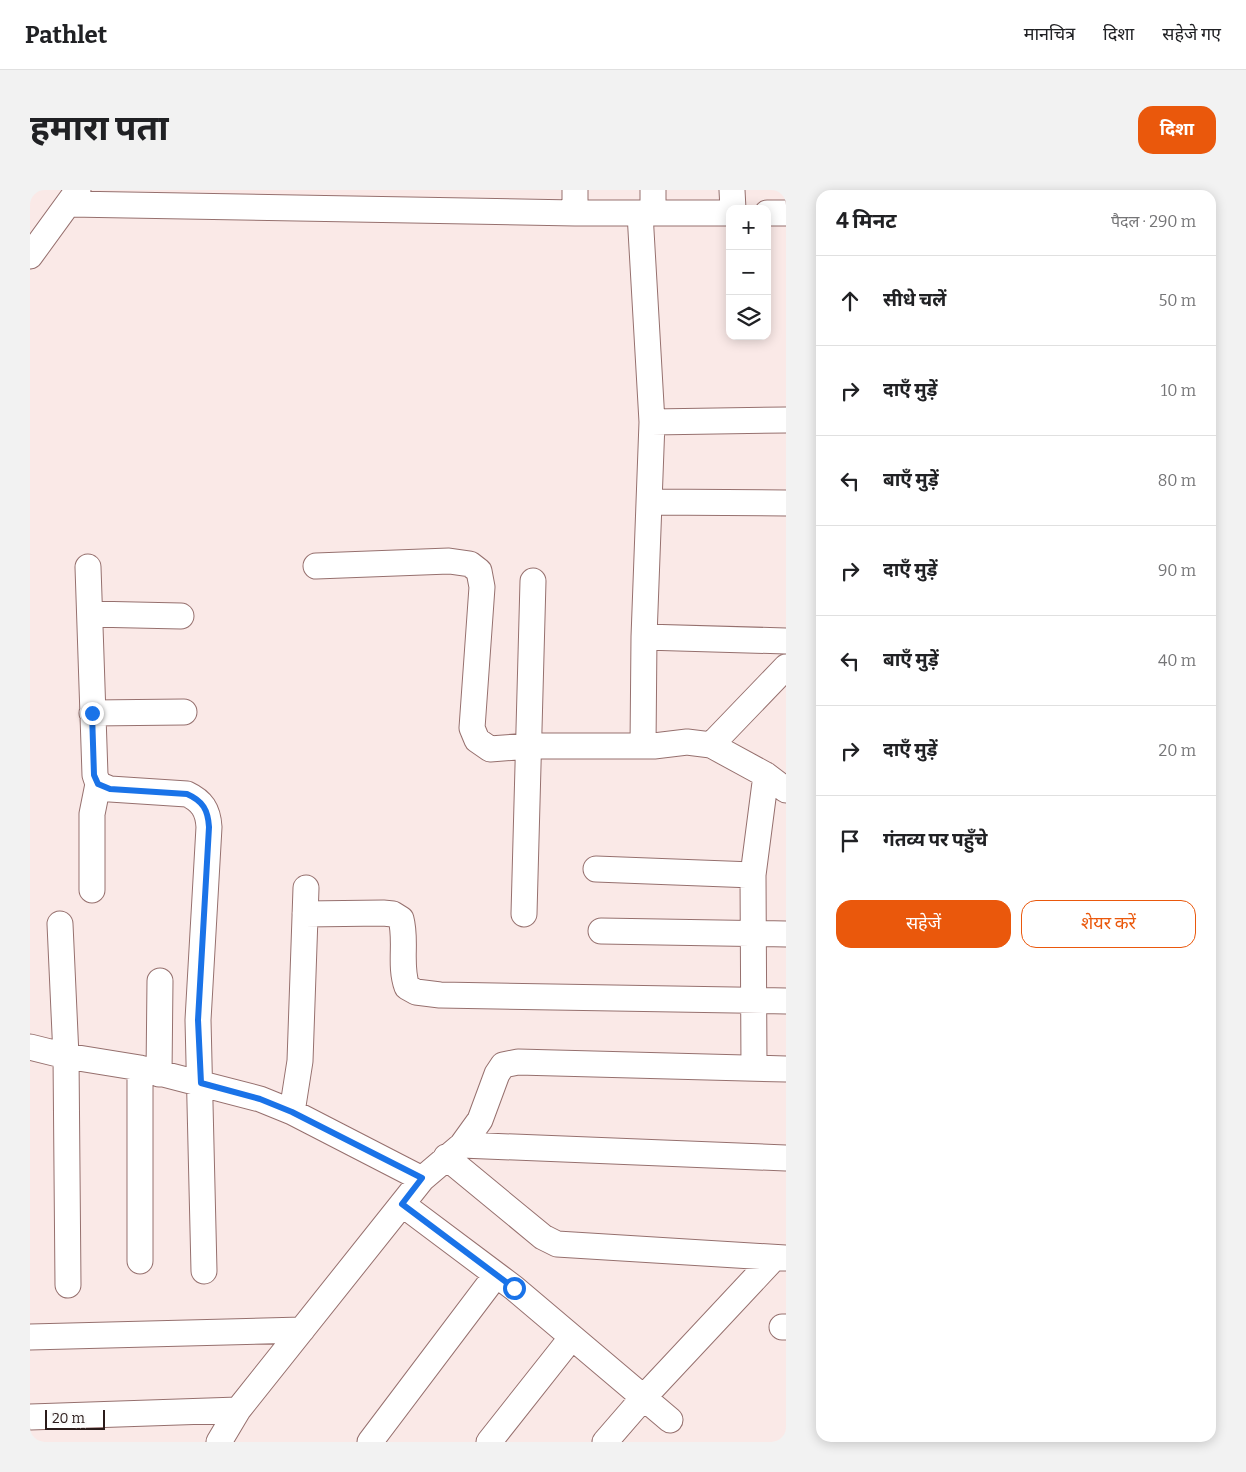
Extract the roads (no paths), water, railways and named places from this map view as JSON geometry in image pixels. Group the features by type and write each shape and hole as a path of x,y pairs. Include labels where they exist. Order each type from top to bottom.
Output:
{"street":[{"path":"732,190 733,205"},
{"path":"30,256 38,231 74,197 575,202 649,205 726,213"},
{"path":"643,746 644,637 652,422 649,205"},
{"path":"771,213 786,213"},
{"path":"652,422 786,420"},
{"path":"649,502 786,503"},
{"path":"316,566 450,561 470,564 479,570 482,587 472,728 477,740 490,749 530,746 643,746 687,742 711,745 766,775 786,790"},
{"path":"88,567 94,775 98,784 92,814 92,890"},
{"path":"524,914 533,581"},
{"path":"90,614 181,616"},
{"path":"644,637 786,642"},
{"path":"711,745 786,667"},
{"path":"92,713 184,712"},
{"path":"754,1068 753,875 766,775"},
{"path":"98,784 110,789 187,794 199,799 208,814 209,827 198,1020 204,1271"},
{"path":"596,869 753,875"},
{"path":"292,1112 300,1061 306,888"},
{"path":"305,914 383,913 393,914 401,919 404,929 403,978 407,987 416,992 440,995 786,1001"},
{"path":"60,924 66,1056 68,1285"},
{"path":"601,931 786,934"},
{"path":"140,1261 149,1071 160,981"},
{"path":"30,1046 66,1056 149,1071 260,1099 292,1112 422,1178"},
{"path":"219,1442 238,1410 422,1178 454,1151 480,1120 497,1074 503,1065 518,1062 786,1069"},
{"path":"454,1151 786,1158"},
{"path":"454,1151 542,1237 557,1244 780,1258"},
{"path":"402,1204 496,1275 670,1420"},
{"path":"605,1442 644,1397 780,1258"},
{"path":"370,1442 496,1275"},
{"path":"30,1337 302,1330"},
{"path":"489,1442 572,1337"},
{"path":"30,1417 238,1410"}]}
